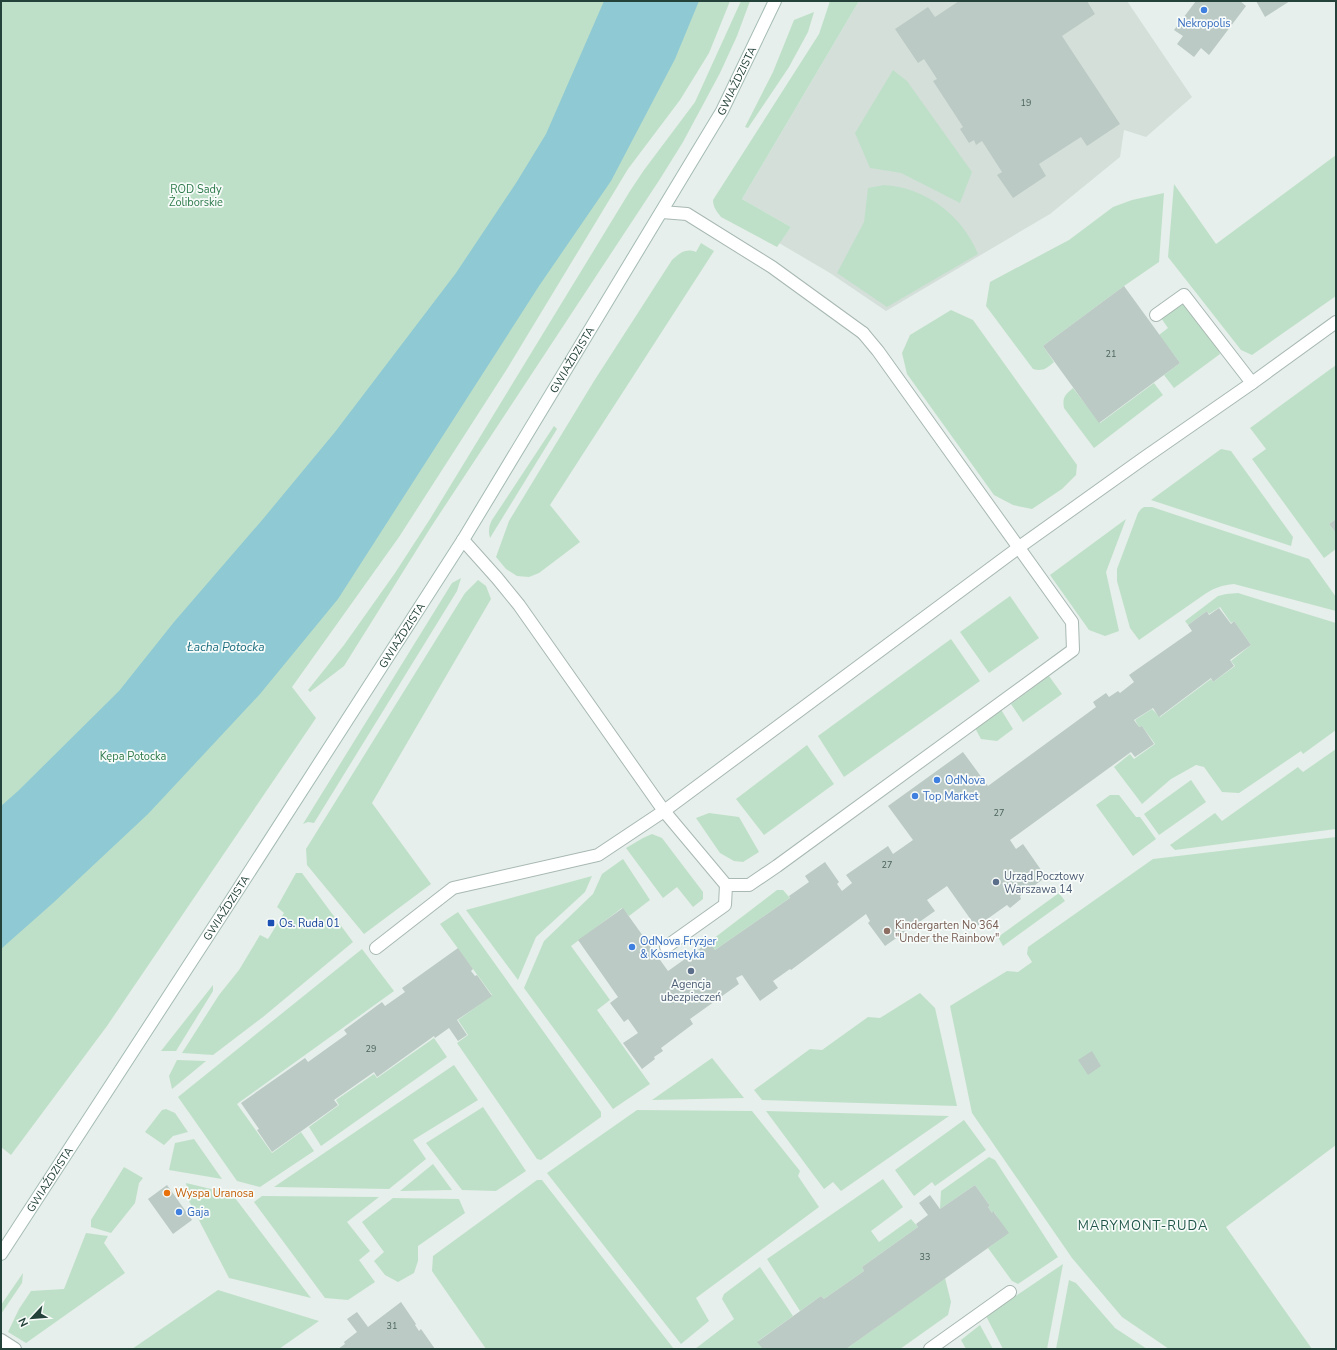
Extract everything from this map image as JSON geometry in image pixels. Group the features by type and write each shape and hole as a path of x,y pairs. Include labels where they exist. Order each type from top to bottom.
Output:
{"street":[{"name":"GWIAŹDZISTA","path":"1,1254 463,540 722,112 775,1"},
{"path":"662,212 687,214 772,267 863,333 878,351 1072,622 1073,650 778,866 749,885 726,885"},
{"path":"1156,315 1184,294 1252,383"},
{"path":"376,948 453,888 598,855 664,811 1018,548 1336,322"},
{"path":"463,540 519,605 664,811 726,885 725,905 666,947"},
{"path":"930,1349 1010,1292"},
{"path":"1,1340 15,1349"}],"shaded area":[{"path":"859,1 1127,1 1192,97 1146,137 1124,130 1120,157 1050,214 886,311 830,273 779,243 791,227 742,199"}],"green space":[{"path":"1,1 730,1 709,53 680,100 628,169 507,369 399,537 292,687 316,718 107,1026 11,1155 1,1147"},
{"path":"741,1 750,1 737,36 720,73 683,142 660,179 431,527 344,666 310,692 308,690 344,645 395,573 430,519 630,191 695,102"},
{"path":"830,1 859,1 742,199 791,227 777,247 721,217 714,207 713,200 819,34"},
{"path":"814,12 808,32 789,67 748,128 745,127 773,72 794,20"},
{"path":"893,70 907,81 972,172 960,203 901,173 870,168 855,133"},
{"path":"1336,155 1336,296 1252,355 1241,350 1168,257 1174,184 1216,244"},
{"path":"884,185 914,191 941,206 963,227 978,254 887,307 837,273 864,222 868,188"},
{"path":"1164,193 1159,262 1043,346 1054,362 1042,370 1033,369 986,306 990,282 1069,240 1113,207 1132,200"},
{"path":"701,243 714,251 550,505 580,542 539,573 529,577 517,576 506,569 496,557 509,521 594,381 672,260 680,253 686,251 696,252"},
{"path":"1179,300 1187,301 1217,341 1220,354 1174,388 1164,375 1180,363 1159,335 1168,328 1159,315"},
{"path":"951,310 973,320 1077,465 1076,475 1062,489 1032,509 1013,505 994,495 907,374 902,353 910,335"},
{"path":"1336,365 1336,519 1329,524 1336,533 1336,549 1324,558 1252,459 1266,449 1250,428"},
{"path":"1154,383 1163,395 1094,448 1064,408 1063,401 1065,396 1073,388 1100,423"},
{"path":"554,426 557,429 490,538 489,529 492,520"},
{"path":"1221,449 1231,451 1293,537 1291,546 1151,500"},
{"path":"1144,507 1152,507 1309,559 1336,597 1336,611 1230,584 1218,587 1208,592 1139,640 1130,628 1117,581 1117,569 1138,513"},
{"path":"1126,519 1106,572 1119,631 1105,636 1089,630 1050,575"},
{"path":"461,578 457,591 314,823 308,822 303,824 452,583"},
{"path":"478,580 486,586 491,599 372,803 431,884 364,934 307,865 306,849 465,593"},
{"path":"1238,593 1336,623 1336,730 1303,754 1301,751 1239,793 1222,792 1204,767 1196,765 1171,779 1142,804 1114,767 1130,754 1134,759 1155,744 1142,726 1139,727 1135,720 1152,709 1160,717 1211,679 1213,682 1235,666 1231,661 1251,645 1234,621 1231,623 1220,607 1209,614 1207,611 1188,625 1185,621 1218,596"},
{"path":"1010,596 1039,638 989,673 960,632"},
{"path":"951,639 980,681 844,777 818,736"},
{"path":"1049,676 1062,694 1023,722 1011,704"},
{"path":"1000,708 1013,729 997,741 981,739 975,728"},
{"path":"807,745 834,784 764,835 736,799"},
{"path":"1336,749 1336,829 1175,850 1170,845 1215,813 1222,821 1298,767 1303,772"},
{"path":"1191,780 1206,802 1159,835 1144,814"},
{"path":"1110,795 1119,795 1136,817 1140,817 1156,839 1133,856 1096,805"},
{"path":"709,813 739,817 759,852 743,862 734,861 720,853 696,818"},
{"path":"652,834 662,838 703,892 703,899 693,907 677,887 663,898 626,848"},
{"path":"1336,837 1336,1145 1226,1227 1312,1349 1169,1349 1122,1317 1072,1258 972,1113 950,1006 1007,971 1018,972 1032,962 1027,954 1028,947 1153,859"},
{"path":"623,859 650,900 629,916 622,908 571,946 610,1000 597,1010 650,1084 613,1109 524,988 544,941 593,894 602,874"},
{"path":"296,873 302,873 353,942 263,1017 213,1055 182,1053 219,995 239,970 260,935 268,939 284,913 277,907"},
{"path":"592,876 585,892 536,937 518,980 466,910"},
{"path":"777,890 783,890 790,898 715,950 709,942"},
{"path":"1059,893 1065,901 1003,946 998,937"},
{"path":"458,912 601,1112 601,1117 541,1160 537,1159 457,1043 468,1035 458,1020 492,995 440,924"},
{"path":"362,949 394,991 237,1104 272,1153 301,1132 314,1151 260,1187 237,1181 178,1097"},
{"path":"213,985 213,991 176,1051 161,1051"},
{"path":"920,993 935,1008 957,1106 762,1100 754,1090 810,1049 822,1050 868,1017 880,1018"},
{"path":"434,1038 447,1057 321,1146 309,1127 339,1105 336,1100 374,1074 377,1078"},
{"path":"712,1058 744,1098 652,1100"},
{"path":"177,1060 206,1061 172,1089 169,1076"},
{"path":"454,1065 478,1100 413,1140 426,1159 389,1189 274,1187"},
{"path":"483,1107 526,1171 496,1191 462,1190 426,1143"},
{"path":"166,1109 175,1113 188,1132 173,1136 164,1145 145,1132 162,1110"},
{"path":"637,1110 752,1111 800,1171 798,1176 819,1207 696,1298 709,1321 681,1344 547,1173"},
{"path":"766,1111 949,1116 841,1191 833,1182 824,1189"},
{"path":"964,1120 986,1150 935,1186 932,1182 914,1196 895,1170"},
{"path":"194,1139 222,1179 169,1170 175,1143"},
{"path":"989,1157 995,1160 1058,1257 1018,1284 1012,1281 988,1248 1008,1233 994,1212 992,1213 988,1207 990,1206 975,1185 940,1209 941,1191"},
{"path":"433,1164 452,1190 400,1191"},
{"path":"124,1167 143,1178 139,1183 135,1203 111,1233 91,1227 91,1220"},
{"path":"883,1179 903,1207 871,1231 879,1242 911,1219 918,1227 862,1267 864,1271 824,1299 821,1296 800,1311 767,1259"},
{"path":"537,1180 542,1180 674,1349 486,1349 432,1271 433,1256"},
{"path":"186,1183 232,1194 311,1298 229,1278 189,1201"},
{"path":"262,1196 379,1197 347,1222 370,1251 359,1260 375,1282 348,1300 325,1298 254,1202"},
{"path":"393,1198 459,1199 465,1213 418,1246 418,1261 414,1273 398,1282 385,1275 374,1261 384,1252 362,1222"},
{"path":"86,1233 108,1236 104,1243 125,1273 26,1343 8,1332 19,1309 31,1291 64,1289"},
{"path":"1063,1264 1047,1349 1003,1349 986,1316"},
{"path":"760,1267 793,1316 758,1341 763,1349 695,1349 734,1319 722,1299 724,1294"},
{"path":"23,1273 22,1283 1,1314 1,1305"},
{"path":"945,1278 951,1302 948,1315 900,1349 846,1349"},
{"path":"1069,1280 1076,1283 1115,1328 1147,1349 1056,1349"},
{"path":"218,1290 319,1321 279,1349 132,1349"},
{"path":"980,1325 993,1349 966,1349 961,1340"}],"water":[{"name":"Łacha Potocka","path":"604,1 699,1 675,59 611,181 539,286 338,599 260,694 148,814 53,903 1,949 1,806 119,691 174,622 263,519 335,432 456,273 516,183 546,134"}],"building":[{"path":"959,1 1087,1 1095,14 1062,36 1120,124 1087,146 1081,137 1039,164 1046,176 1013,198 997,175 1002,172 982,141 976,145 974,140 969,143 960,129 963,127 933,81 937,79 924,59 918,63 895,29 928,7 935,17"},
{"path":"1196,1 1240,1 1246,6 1209,55 1201,48 1194,57 1177,44 1183,36 1174,30"},
{"path":"1256,1 1290,1 1265,17"},
{"path":"1124,286 1180,363 1099,423 1043,346"},
{"path":"1336,519 1336,533 1329,524"},
{"path":"1219,608 1231,624 1234,621 1251,645 1230,660 1234,666 1213,682 1211,678 1159,717 1153,708 1134,720 1139,727 1142,726 1154,744 1135,757 1131,752 1010,840 1016,849 1023,844 1046,877 1020,896 1021,899 1010,908 1007,905 976,927 947,886 927,900 935,911 885,946 868,923 870,921 866,914 791,970 790,969 773,981 778,988 760,1001 742,975 736,978 739,984 690,1019 693,1024 661,1048 663,1051 654,1057 655,1059 642,1069 623,1043 638,1033 628,1019 624,1022 610,1003 618,997 578,940 623,908 668,971 709,942 715,950 790,898 789,896 809,882 805,876 825,862 839,882 837,884 842,891 852,883 846,875 888,846 893,854 913,840 888,806 963,752 988,786 1096,707 1093,702 1106,693 1109,697 1118,691 1120,693 1134,682 1129,675 1192,631 1188,625 1207,611 1209,615"},
{"path":"458,948 473,969 471,971 475,976 477,975 492,996 457,1020 467,1035 458,1041 449,1028 435,1038 434,1036 377,1077 374,1072 334,1100 338,1105 272,1152 257,1130 259,1129 241,1103 305,1058 308,1062 347,1034 344,1030 382,1002 385,1006 405,992 402,988"},
{"path":"1092,1051 1101,1066 1088,1075 1078,1060"},
{"path":"167,1185 192,1220 173,1234 148,1199"},
{"path":"975,1185 990,1206 988,1207 992,1213 993,1211 1009,1233 846,1349 763,1349 757,1342 821,1296 824,1299 864,1271 862,1267 918,1227 916,1224 928,1215 919,1203 930,1195 940,1209"},
{"path":"401,1302 419,1331 421,1329 435,1349 338,1349 345,1344 344,1342 357,1332 347,1319 357,1312 368,1327"}],"place":[{"name":"Nekropolis","path":"1204,10"},
{"name":"OdNova","path":"937,780"},
{"name":"Top Market","path":"915,796"},
{"name":"Urząd Pocztowy Warszawa 14","path":"996,882"},
{"name":"Os. Ruda 01","path":"271,923"},
{"name":"Kindergarten No 364 \"Under the Rainbow\"","path":"887,931"},
{"name":"OdNova Fryzjer & Kosmetyka","path":"632,947"},
{"name":"Agencja ubezpieczeń","path":"691,971"},
{"name":"Wyspa Uranosa","path":"167,1193"},
{"name":"Gaja","path":"179,1212"}],"district":[{"name":"MARYMONT-RUDA","path":"1143,1226"}],"park label":[{"name":"ROD Sady Żoliborskie","path":"196,195"},
{"name":"Kępa Potocka","path":"133,756"}]}
